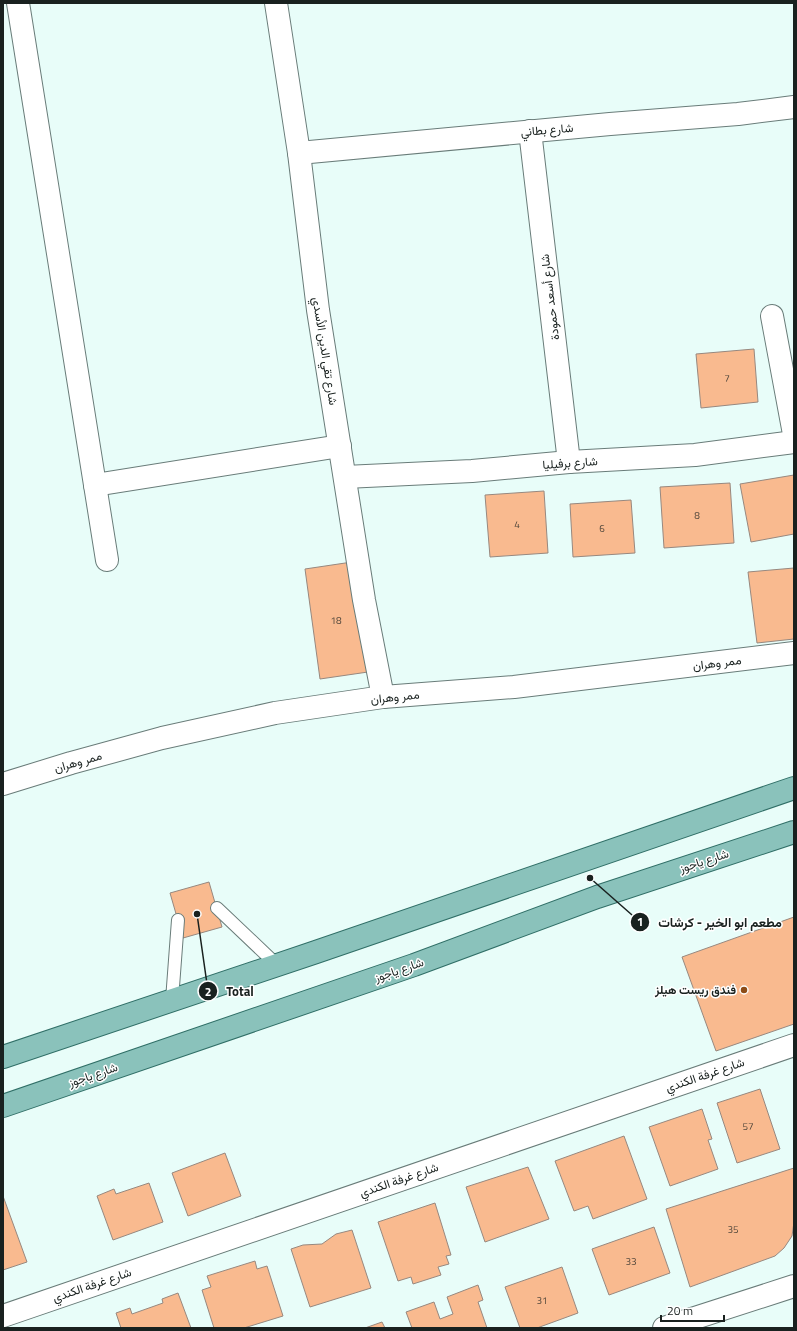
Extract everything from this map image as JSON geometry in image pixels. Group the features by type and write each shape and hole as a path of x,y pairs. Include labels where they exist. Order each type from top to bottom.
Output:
{"main road":[{"path":"3,1057 794,788"},
{"name":"شارع ياجوز","path":"3,1106 414,964 597,897 794,832"}],"street":[{"path":"18,3 107,560"},
{"name":"شارع تقي الدين الأسدي","path":"276,3 299,153 318,310 364,600 382,697"},
{"name":"شارع بطاني","path":"299,153 794,107"},
{"name":"شارع أسعد حمودة","path":"530,131 569,462"},
{"path":"772,316 794,434"},
{"name":"شارع برفيليا","path":"344,477 472,471 569,462 695,455 794,442"},
{"path":"95,485 340,446"},
{"name":"ممر وهران","path":"4,780 162,738 275,713 382,697 514,687 794,653"},
{"name":"شارع غرفة الكندي","path":"3,1316 794,1045"},
{"path":"664,1328 794,1286"}],"lane":[{"path":"217,908 277,965"},
{"path":"172,1000 178,920"}],"building":[{"path":"754,349 758,402 701,408 696,354"},
{"path":"794,475 794,534 751,542 740,484"},
{"path":"730,483 734,543 664,548 660,487"},
{"path":"544,491 548,553 490,557 485,495"},
{"path":"631,500 635,553 573,557 570,504"},
{"path":"352,562 368,672 320,679 305,569"},
{"path":"794,568 794,639 757,643 748,572"},
{"path":"209,882 222,927 183,938 170,893"},
{"name":"فندق ريست هيلز","path":"794,917 794,1024 716,1051 682,957"},
{"path":"760,1089 780,1149 737,1163 717,1103"},
{"path":"702,1109 712,1139 708,1140 718,1169 670,1186 649,1127"},
{"path":"624,1136 647,1199 593,1219 588,1206 574,1211 555,1161"},
{"path":"225,1153 241,1196 188,1216 172,1173"},
{"path":"528,1167 549,1219 485,1242 466,1187"},
{"path":"794,1168 794,1222 792,1236 784,1248 775,1256 690,1287 666,1209"},
{"path":"149,1183 163,1222 113,1240 97,1196 114,1189 116,1194"},
{"path":"3,1196 27,1262 3,1270"},
{"path":"435,1203 451,1255 446,1256 449,1264 438,1267 441,1275 413,1284 411,1277 398,1281 378,1222"},
{"path":"654,1227 670,1273 609,1295 592,1249"},
{"path":"352,1230 371,1288 310,1307 291,1249 303,1245 322,1244 336,1234"},
{"path":"255,1261 257,1269 267,1266 283,1316 244,1328 214,1328 202,1290 211,1287 207,1276"},
{"path":"562,1267 578,1313 537,1328 520,1328 505,1287"},
{"path":"478,1285 483,1300 478,1302 487,1328 412,1328 406,1312 434,1302 440,1319 453,1314 447,1297"},
{"path":"178,1293 191,1328 121,1328 116,1313 130,1308 132,1314 163,1303 162,1299"},
{"path":"382,1322 385,1328 365,1328"}],"place":[{"name":"مطعم ابو الخير - كرشات","path":"590,878"},
{"name":"Total","path":"197,914"},
{"name":"فندق ريست هيلز","path":"744,990"}]}
